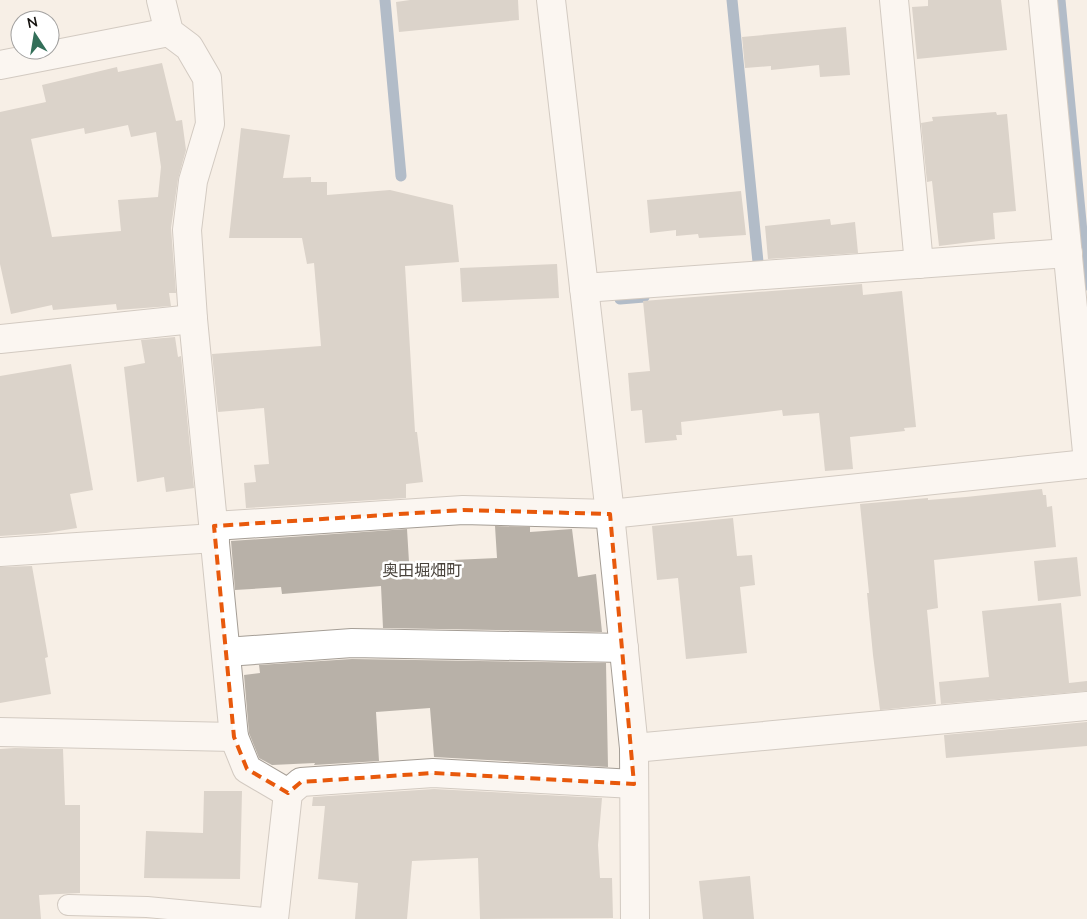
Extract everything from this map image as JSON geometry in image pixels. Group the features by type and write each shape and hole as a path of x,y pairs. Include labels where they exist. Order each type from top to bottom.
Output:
{"street":[{"path":"161,0 169,32 189,47 207,78 210,124 193,181 187,230 193,319 234,737 247,769 288,793"},
{"path":"551,0 610,514 634,748 634,919"},
{"path":"894,0 919,264"},
{"path":"1043,0 1087,452"},
{"path":"0,65 169,32"},
{"path":"584,288 1068,253"},
{"path":"0,339 193,319"},
{"path":"0,552 463,510 610,514 1087,464"},
{"path":"226,652 352,643 624,648"},
{"path":"634,748 1087,706"},
{"path":"0,732 234,737"},
{"path":"274,919 288,793 301,782 433,773 634,784"}],"lane":[{"path":"68,905 147,907 274,919"}],"highlighted area":[{"path":"463,510 610,514 634,784 433,773 301,782 288,793 247,769 234,737 214,526"}],"building":[{"path":"410,0 518,0 519,20 399,32 396,2"},
{"path":"928,0 1001,0 1007,50 917,59 912,7 928,6"},
{"path":"846,27 850,75 820,77 819,65 771,70 771,66 745,68 742,37"},
{"path":"162,63 176,121 182,120 186,150 178,179 171,228 176,293 169,293 171,306 117,310 116,304 53,310 52,305 11,314 0,264 0,112 46,102 42,85 117,67 118,72","holes":["128,125 131,137 156,132 161,167 158,197 118,200 121,231 52,237 31,139 84,128 85,134"]},
{"path":"996,112 997,115 1007,114 1016,211 993,213 995,239 939,246 932,181 927,182 921,123 933,121 932,117"},
{"path":"241,128 290,135 283,178 311,177 311,182 327,182 327,195 390,190 453,205 459,262 405,266 415,432 417,432 423,482 406,484 406,498 246,508 244,483 256,482 254,465 269,464 264,408 218,412 212,354 321,346 314,263 307,264 302,238 229,238"},
{"path":"741,191 746,235 699,238 698,234 676,236 676,230 650,233 647,200"},
{"path":"830,219 831,225 855,222 858,253 768,259 765,226"},
{"path":"557,264 559,298 462,302 460,268"},
{"path":"862,284 863,295 902,291 916,427 904,428 905,431 850,437 853,469 825,471 819,413 783,416 782,410 681,422 682,435 676,435 677,440 645,443 642,410 631,411 628,373 650,371 643,301"},
{"path":"175,337 178,357 181,356 194,488 166,492 164,477 137,482 124,367 145,363 141,340"},
{"path":"71,364 93,490 70,494 77,528 46,533 0,536 0,376"},
{"path":"1042,489 1043,495 1046,495 1047,507 1052,506 1056,547 934,560 938,608 927,610 936,704 880,710 873,655 860,504 928,498 928,500 966,497"},
{"path":"733,518 737,556 752,555 755,585 740,587 747,653 686,659 678,578 657,580 652,526"},
{"path":"495,526 530,527 530,532 572,529 578,577 596,574 602,632 383,628 381,586 282,594 281,587 235,590 231,541 407,529 409,562 497,558"},
{"path":"1077,557 1081,596 1038,601 1034,561"},
{"path":"32,566 48,657 45,658 51,694 0,703 0,567"},
{"path":"1061,603 1069,683 1087,681 1087,691 941,704 939,682 989,677 982,611"},
{"path":"352,659 606,663 608,767 434,757 430,708 376,712 379,761 314,765 315,763 272,765 259,758 249,733 244,675 260,673 259,665"},
{"path":"1087,722 1087,746 946,758 944,735"},
{"path":"0,749 63,749 65,805 80,805 80,893 39,895 41,919 0,919"},
{"path":"434,789 602,798 598,845 600,878 612,878 613,918 480,919 478,858 412,861 407,919 355,919 358,883 318,879 325,806 312,806 313,797"},
{"path":"204,791 242,791 240,879 144,878 146,831 203,833"},
{"path":"750,876 754,919 703,919 699,881"}],"waterway":[{"path":"385,0 401,176"},
{"path":"732,0 758,262"},
{"path":"1060,0 1087,285"},
{"path":"620,299 644,297"}],"district":[{"name":"奥田堀畑町","path":"422,570"}]}
